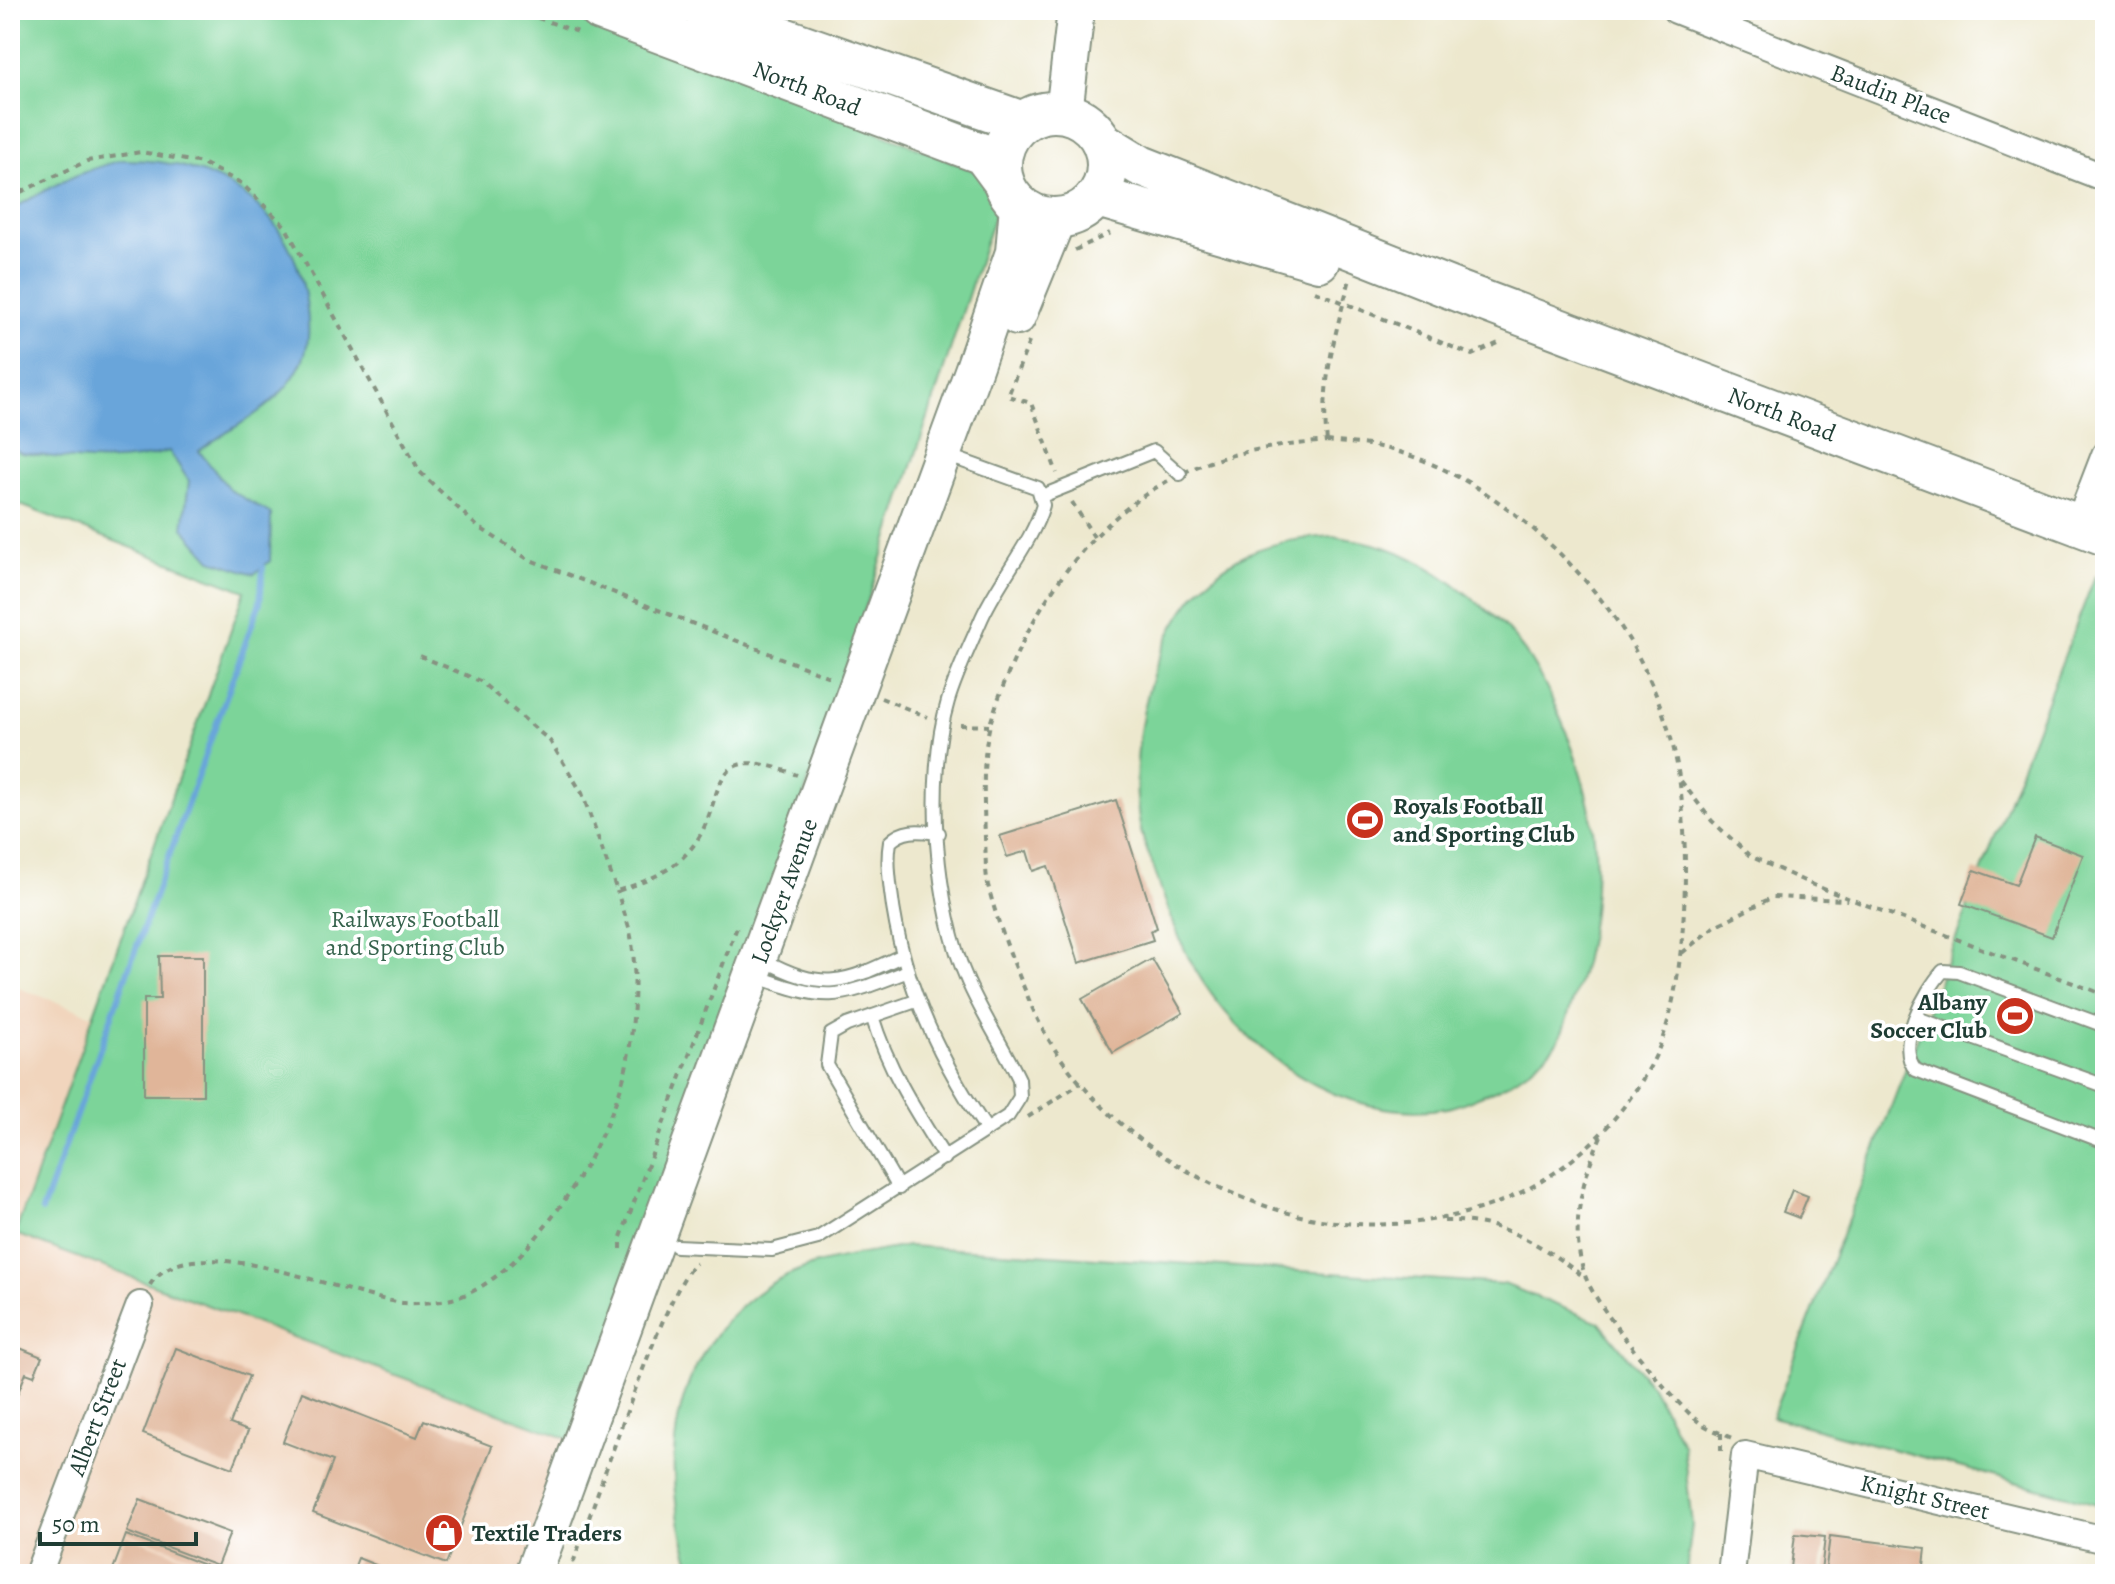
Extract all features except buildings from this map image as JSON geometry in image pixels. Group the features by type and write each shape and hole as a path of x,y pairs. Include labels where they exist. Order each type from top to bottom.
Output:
{"main road":[{"name":"North Road","path":"600,10 983,154 1010,193"},
{"name":"North Road","path":"704,10 1023,122"},
{"path":"1064,113 1076,10"},
{"path":"1042,113 1064,113 1086,123 1102,142 1108,170 1098,197 1087,208 1057,219 1029,213 1010,193 1002,154 1013,131 1023,122 1042,113"},
{"name":"North Road","path":"1102,142 1141,166 1460,292 2091,530"},
{"name":"Lockyer Avenue","path":"954,458 1014,252 1010,193"},
{"name":"North Road","path":"1098,197 1352,271 1460,292"},
{"name":"Lockyer Avenue","path":"533,1574 766,971 954,458 1057,219"},
{"name":"Lockyer Avenue","path":"556,1574 688,1253 766,971 823,786 868,693"}],"street":[{"name":"Baudin Place","path":"1676,10 2105,178"},
{"path":"2091,530 2105,455"},
{"name":"Albert Street","path":"38,1574 140,1305"},
{"path":"1731,1574 1745,1455"},
{"name":"Knight Street","path":"1745,1455 2105,1540"}],"lane":[{"path":"1042,496 1154,451 1180,474"},
{"path":"688,1253 772,1250 818,1238 987,1130 1016,1108 1020,1097 1019,1079 977,1001 959,959 950,926 939,833 937,766 948,702 989,599 1040,516 1042,496 1038,488 1014,477 954,458"},
{"path":"939,833 909,831 897,835 890,842 894,914 916,1001 963,1095 987,1130"},
{"path":"766,971 832,983 903,955"},
{"path":"766,971 812,996 836,995 908,971"},
{"path":"2105,1026 1959,972 1943,971 1932,983 1907,1048 1908,1062 1916,1070 2105,1142"},
{"path":"899,1188 827,1065 831,1034 916,1001"},
{"path":"872,1016 883,1054 945,1158"},
{"path":"1917,1018 2105,1086"}],"path":[{"path":"10,197 87,161 141,152 202,163 241,183 285,226 420,472 477,526 528,559 944,724 989,726"},
{"path":"1327,441 1323,409 1327,364 1352,271"},
{"path":"1031,336 1008,396 1031,403 1063,487 1094,537"},
{"path":"1434,1221 1500,1204 1569,1164 1602,1134 1653,1062 1673,1000 1682,953 1685,875 1679,779 1673,745 1653,691 1619,623 1566,561 1513,513 1448,471 1377,446 1327,441 1248,449 1180,474 1143,496 1094,537 1059,576 1021,649 989,726 984,804 987,882 1013,961 1043,1031 1082,1082 1149,1146 1218,1189 1296,1217 1383,1227 1472,1220 1518,1232 1586,1279 1642,1362 1699,1422 1737,1441 1745,1455"},
{"path":"140,1305 152,1281 170,1269 200,1261 243,1262 405,1303 452,1299 488,1284 517,1261 545,1230 574,1185 612,1109 628,1060 632,943 582,793 550,741 480,681 420,656"},
{"path":"617,891 647,881 688,853 701,832 722,777 733,766 755,762 823,786"},
{"path":"1679,779 1712,821 1750,856 1853,900 2105,995"},
{"path":"1682,953 1715,926 1773,897 1853,900"},
{"path":"1028,1117 1082,1082"},
{"path":"1586,1279 1577,1224 1579,1200 1602,1134"},
{"path":"569,1574 686,1270 688,1253"}],"shaded area":[{"path":"10,985 95,1016 15,1234 571,1441 521,1574 10,1574"}],"green space":[{"name":"Railways Football and Sporting Club","path":"10,10 574,10 978,172 1002,192 590,1447 15,1234 245,591 10,501"},
{"name":"Royals Football and Sporting Club","path":"1334,536 1370,543 1419,562 1499,621 1530,660 1556,709 1577,762 1590,811 1595,861 1593,912 1584,963 1561,1035 1544,1056 1510,1082 1447,1108 1408,1111 1370,1105 1333,1093 1298,1075 1267,1053 1238,1026 1192,964 1169,913 1140,826 1138,752 1144,712 1154,672 1170,635 1190,601 1216,574 1247,554 1290,541"},
{"name":"Albany Soccer Club","path":"2095,576 2105,580 2105,1506 1772,1417"},
{"path":"908,1246 1504,1284 1599,1322 1651,1385 1683,1445 1692,1525 1686,1574 694,1574 682,1535 675,1496 674,1456 679,1418 689,1382 707,1348 731,1317 779,1279 832,1260"}],"water":[{"path":"122,160 187,168 217,179 243,194 265,213 284,238 298,267 308,326 308,342 300,366 291,381 268,405 199,451 230,490 271,514 270,561 254,574 211,560 183,528 189,481 169,451 132,459 96,460 21,453 10,447 10,211 64,181"}],"waterway":[{"path":"42,1211 260,602 263,567"}],"place":[{"name":"Royals Football and Sporting Club","path":"1365,820"},
{"name":"Albany Soccer Club","path":"2015,1016"},
{"name":"Textile Traders","path":"444,1533"}]}
